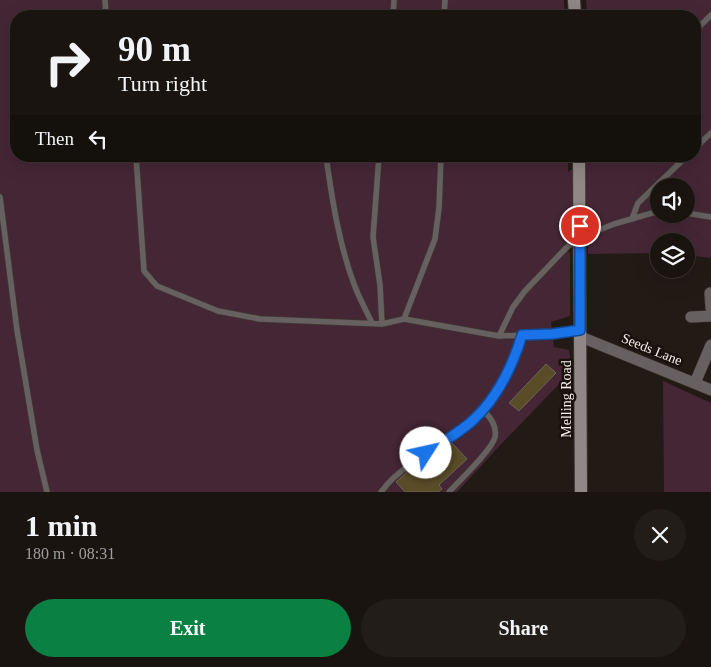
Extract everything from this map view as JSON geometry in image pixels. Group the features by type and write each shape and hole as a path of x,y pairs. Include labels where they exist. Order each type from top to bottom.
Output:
{"street":[{"name":"Melling Road","path":"579,162 581,492"},
{"path":"710,293 711,308"},
{"path":"691,318 711,316"},
{"name":"Seeds Lane","path":"580,334 711,390"},
{"path":"695,383 711,345"}],"lane":[{"path":"701,25 711,15"},
{"path":"701,142 711,132"},
{"path":"136,162 144,271 156,286 218,311 260,319 382,324 404,319 499,336 580,334"},
{"path":"327,162 343,248 355,285 372,323"},
{"path":"379,162 373,237 380,285 382,324"},
{"path":"404,319 435,239 439,208 441,162"},
{"path":"632,219 638,203 681,162"},
{"path":"0,197 17,330 46,492"},
{"path":"499,336 513,307 525,291 579,237 650,214"},
{"path":"695,214 711,217"},
{"path":"382,492 396,475 470,422 483,410 506,377 522,335"},
{"path":"450,492 489,448 494,438 495,427 492,419 483,410"}],"shaded area":[{"path":"0,0 564,0 565,10 10,10 10,162 568,162 568,172 580,162 701,162 701,10 587,10 586,0 711,0 711,258 695,256 695,233 650,233 650,253 588,254 588,228 567,246 567,250 570,253 570,316 551,322 554,347 569,350 570,375 504,441 457,492 0,492"},
{"path":"663,381 711,403 711,492 664,492"}],"building":[{"path":"546,364 556,373 519,411 509,403"},
{"path":"452,443 467,459 439,485 442,489 438,492 405,492 396,482 418,462 425,469"}],"route":[{"path":"426,453 470,422 483,410 506,377 522,335 576,332 580,330 580,226"}]}
